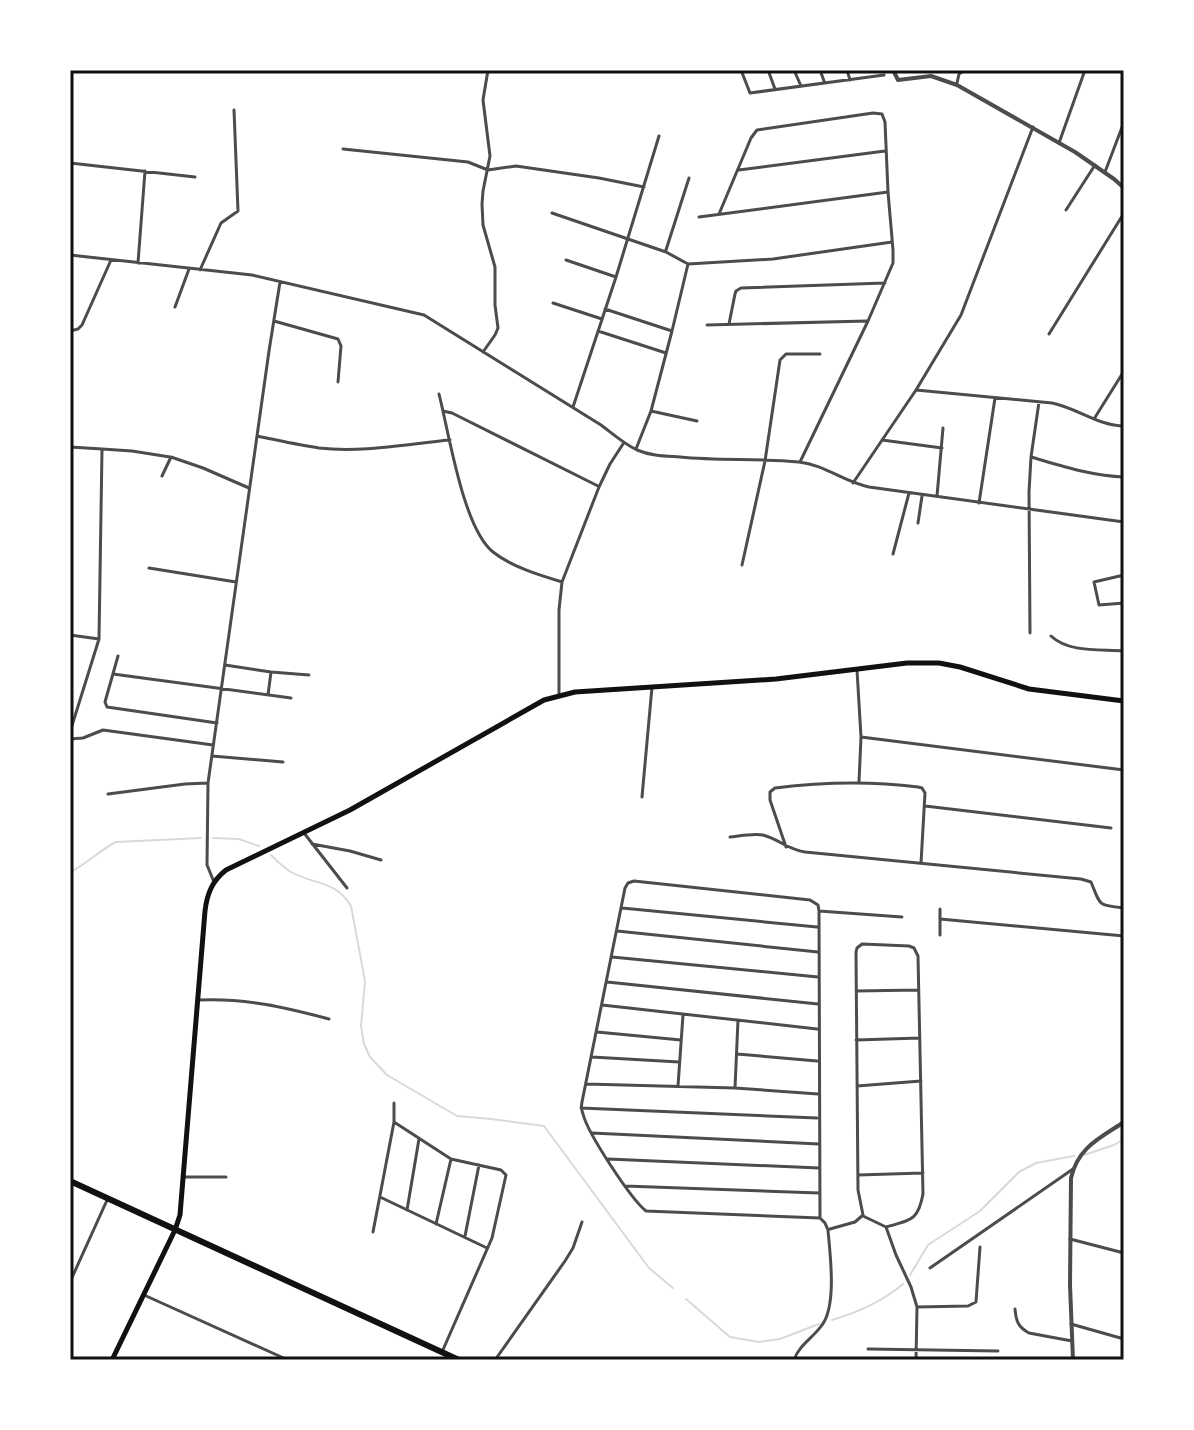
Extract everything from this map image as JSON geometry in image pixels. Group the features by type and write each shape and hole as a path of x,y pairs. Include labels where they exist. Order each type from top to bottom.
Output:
{"highway":[{"path":"71,1184 108,1198 459,1360"}],"main road":[{"path":"112,1360 180,1215 207,896 214,882 226,870 304,833 559,695 776,679 907,663 939,663 1029,689 1124,701"}],"street":[{"path":"483,352 498,328 495,267 483,217 489,145 483,105 488,70"},
{"path":"741,70 750,93 884,75"},
{"path":"768,70 776,90"},
{"path":"794,70 801,86"},
{"path":"820,70 825,83"},
{"path":"847,70 850,80"},
{"path":"873,70 876,76"},
{"path":"893,70 898,80 931,76 957,85 1095,165 1124,188"},
{"path":"957,85 959,74 964,70"},
{"path":"1059,143 1085,70"},
{"path":"200,270 221,223 238,211 234,110"},
{"path":"719,214 757,130 882,114 885,122 893,263 800,462"},
{"path":"1105,172 1124,122"},
{"path":"853,483 955,326 1033,127"},
{"path":"572,408 659,136"},
{"path":"343,149 468,162 488,170 516,166 644,187"},
{"path":"738,170 885,151"},
{"path":"70,163 195,177"},
{"path":"1066,210 1095,165"},
{"path":"138,263 145,171"},
{"path":"666,252 689,178"},
{"path":"699,217 888,192"},
{"path":"552,213 666,252 688,264 773,259 892,242"},
{"path":"1049,334 1124,213"},
{"path":"70,255 252,275 424,315 625,443 661,456 800,462 830,471 853,483 922,496 1124,522"},
{"path":"70,331 82,325 111,260"},
{"path":"566,260 616,277"},
{"path":"636,449 651,411 688,264"},
{"path":"175,307 189,269"},
{"path":"214,882 207,865 208,783 280,282"},
{"path":"729,324 736,291 741,288 885,283"},
{"path":"553,303 602,319"},
{"path":"605,309 672,331"},
{"path":"274,321 338,339 341,346 338,382"},
{"path":"707,325 868,321"},
{"path":"598,331 666,353"},
{"path":"742,565 765,461 781,357 820,354"},
{"path":"1094,419 1124,371"},
{"path":"916,390 1064,406 1114,426 1124,426"},
{"path":"439,394 468,512 488,546 528,570 562,582"},
{"path":"979,503 995,398"},
{"path":"1030,633 1029,508 1031,457 1039,402"},
{"path":"443,411 461,417 599,487"},
{"path":"651,411 697,421"},
{"path":"937,498 943,428"},
{"path":"257,436 339,449 450,440"},
{"path":"882,440 942,448"},
{"path":"559,695 562,582 599,487 625,443"},
{"path":"70,447 171,457 249,488"},
{"path":"70,732 99,639 102,449"},
{"path":"162,476 171,457"},
{"path":"1031,457 1085,472 1124,477"},
{"path":"893,554 909,493"},
{"path":"918,523 922,496"},
{"path":"149,568 236,582"},
{"path":"1124,575 1094,582 1099,605 1124,603"},
{"path":"70,635 99,639"},
{"path":"1051,636 1070,647 1124,651"},
{"path":"118,656 105,702 109,708 217,723"},
{"path":"225,665 309,675"},
{"path":"857,669 861,737 859,782"},
{"path":"268,695 271,672"},
{"path":"113,674 291,698"},
{"path":"642,797 652,687"},
{"path":"70,739 83,738 103,730 213,745"},
{"path":"861,737 1124,770"},
{"path":"212,756 283,762"},
{"path":"786,847 770,800 772,790 828,782 922,788 925,806 921,864"},
{"path":"108,794 208,783"},
{"path":"925,806 1111,828"},
{"path":"304,833 347,888"},
{"path":"730,837 761,835 805,852 1081,879 1091,882 1101,904 1124,908"},
{"path":"312,844 381,860"},
{"path":"794,1360 800,1347 821,1327 828,1313 831,1281 828,1230 820,1218 819,1193 818,905 810,900 634,881 626,885 581,1108 592,1133 625,1186 642,1208 651,1212 820,1218"},
{"path":"622,908 818,927"},
{"path":"940,909 940,935"},
{"path":"819,911 902,917"},
{"path":"940,919 1124,936"},
{"path":"617,931 818,952"},
{"path":"886,1227 919,1212 923,1194 918,956 909,946 867,943 859,945 856,952 860,1203 863,1215 886,1227 911,1287 917,1307 916,1360"},
{"path":"612,957 818,977"},
{"path":"607,982 819,1004"},
{"path":"856,991 918,990"},
{"path":"197,1000 264,1003 329,1019"},
{"path":"602,1005 819,1029"},
{"path":"678,1086 683,1015"},
{"path":"735,1088 738,1020"},
{"path":"597,1032 681,1040"},
{"path":"856,1040 920,1038"},
{"path":"737,1054 819,1061"},
{"path":"592,1057 679,1062"},
{"path":"857,1086 921,1081"},
{"path":"586,1084 735,1088 818,1094"},
{"path":"373,1232 394,1122 394,1103"},
{"path":"581,1108 818,1118"},
{"path":"394,1122 451,1159 501,1170 506,1175 497,1222 442,1352"},
{"path":"1073,1360 1071,1178 1078,1157 1084,1150 1124,1122"},
{"path":"592,1133 819,1144"},
{"path":"407,1210 419,1139"},
{"path":"436,1224 451,1159"},
{"path":"608,1159 819,1168"},
{"path":"465,1236 479,1165"},
{"path":"930,1268 1073,1169"},
{"path":"858,1175 923,1173"},
{"path":"184,1177 226,1177"},
{"path":"625,1186 819,1193"},
{"path":"380,1197 487,1248"},
{"path":"70,1282 108,1198"},
{"path":"828,1230 855,1222 863,1215"},
{"path":"495,1360 565,1261 582,1222"},
{"path":"1070,1239 1124,1253"},
{"path":"917,1307 968,1306 976,1302 980,1247"},
{"path":"144,1295 288,1360"},
{"path":"1015,1309 1016,1320 1029,1333 1072,1341"},
{"path":"1071,1324 1124,1339"},
{"path":"868,1349 998,1351"}],"waterway":[{"path":"70,872 116,842 201,838"},
{"path":"213,838 239,839 259,846"},
{"path":"271,855 291,872 339,892 351,906 365,981 361,1026 370,1057 387,1075 457,1116 544,1126 649,1268 673,1288"},
{"path":"1084,1155 1124,1139"},
{"path":"910,1275 928,1245 980,1211 1019,1172 1036,1163 1074,1156"},
{"path":"832,1320 870,1306 903,1284"},
{"path":"686,1299 730,1337 759,1342 780,1339 819,1324"}]}
